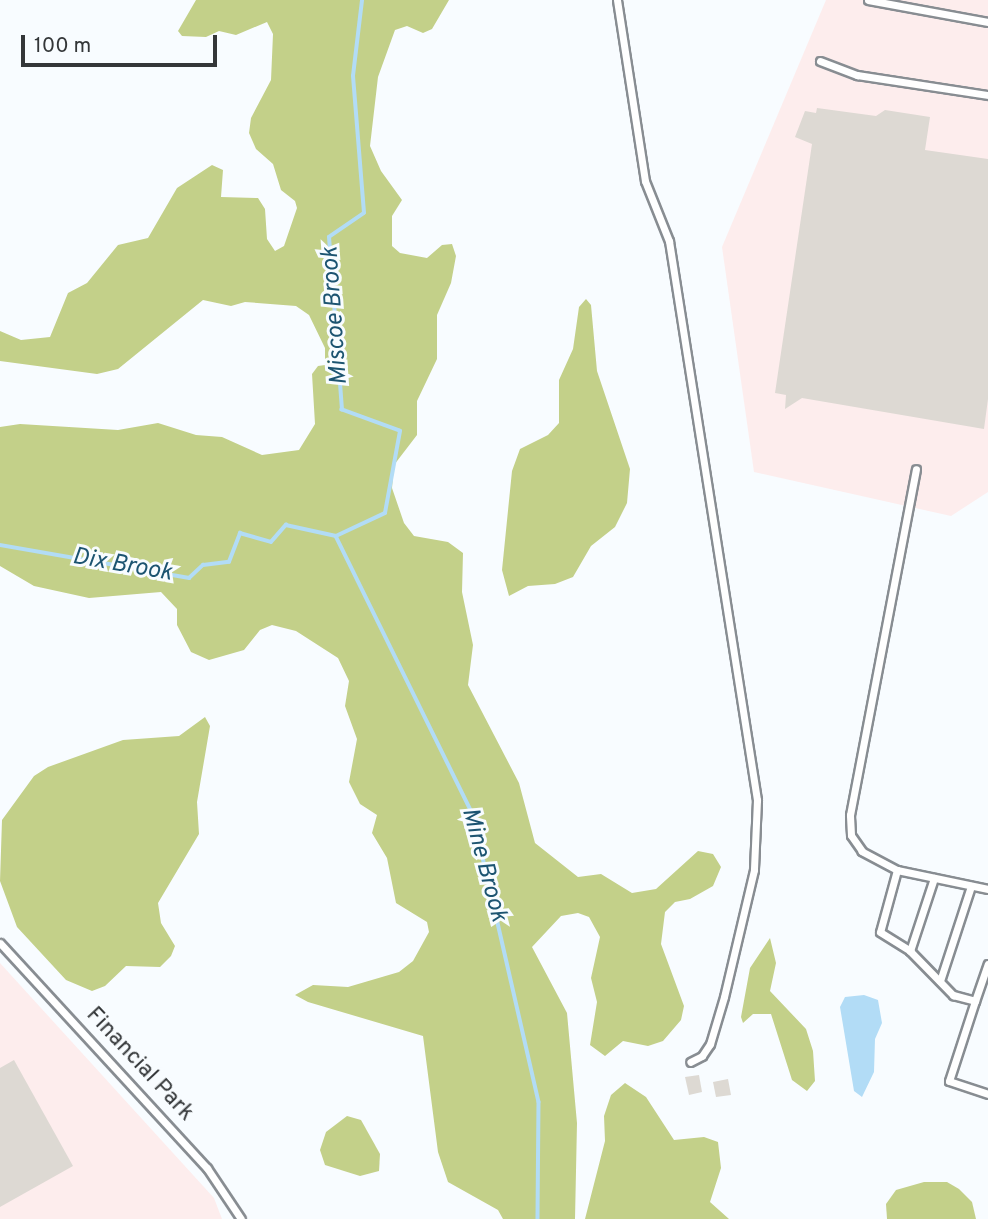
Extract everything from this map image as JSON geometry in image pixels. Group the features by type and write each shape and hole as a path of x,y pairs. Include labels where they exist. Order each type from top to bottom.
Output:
{"lane":[{"path":"617,0 645,181 669,241 757,800 754,870 724,997 710,1044 702,1056 691,1062"},
{"path":"868,0 988,22"},
{"path":"820,61 857,75 988,95"},
{"path":"916,469 850,815 851,835 862,851 897,870 988,889"},
{"path":"897,870 880,932 910,951 953,995 975,1001"},
{"path":"910,951 934,878"},
{"path":"940,981 971,886"},
{"name":"Financial Park","path":"0,943 207,1168 241,1219"},
{"path":"988,964 949,1081 988,1094"}],"shaded area":[{"path":"826,0 988,0 988,492 951,516 754,472 722,247"},
{"path":"0,963 214,1198 222,1219 0,1219"}],"green space":[{"path":"196,0 449,0 432,29 423,33 407,26 395,30 378,77 370,146 381,171 402,200 392,216 392,246 400,253 427,258 442,245 452,244 456,256 451,283 437,315 437,359 417,401 417,435 394,465 392,488 404,523 414,536 448,542 463,553 462,592 473,645 468,685 519,783 535,843 578,877 601,874 632,893 656,889 698,851 713,854 721,867 713,886 690,899 675,902 665,912 661,944 684,1006 681,1020 663,1041 648,1046 623,1041 605,1056 590,1045 597,1002 591,978 600,937 589,917 578,913 561,916 532,947 567,1013 577,1123 575,1219 503,1219 498,1210 448,1182 438,1152 423,1036 308,1002 295,995 313,985 348,987 399,972 413,961 429,932 427,922 396,903 387,858 372,833 377,815 360,804 349,782 357,739 345,706 349,681 338,658 296,631 272,625 260,630 244,650 209,660 191,652 177,625 177,609 161,592 89,598 34,586 0,566 0,427 20,424 118,430 158,423 196,435 222,437 262,455 299,450 315,424 312,374 318,366 325,365 325,348 309,315 296,306 245,302 231,306 203,300 118,369 97,374 0,361 0,331 21,340 50,337 68,293 87,283 118,245 148,238 177,188 212,165 223,170 221,197 258,198 265,209 267,239 275,251 284,246 297,208 295,201 281,190 273,164 256,149 249,133 251,118 271,80 273,34 267,22 236,35 219,31 206,37 182,36 178,31"},
{"path":"586,299 591,305 597,371 630,469 627,503 615,527 591,546 573,577 555,584 528,586 509,596 502,570 512,471 520,449 548,435 559,423 559,380 573,349 579,307"},
{"path":"205,717 210,726 197,802 199,834 158,903 161,923 175,946 171,956 160,967 126,966 105,986 92,991 66,980 17,927 0,881 2,820 34,776 48,767 123,740 179,736"},
{"path":"770,938 776,963 770,991 806,1029 813,1051 815,1081 807,1091 792,1080 771,1014 753,1014 743,1023 741,1017 750,968"},
{"path":"625,1083 646,1097 674,1140 704,1137 718,1142 721,1168 710,1202 729,1219 585,1219 605,1141 604,1116 611,1095"},
{"path":"347,1116 361,1120 380,1154 379,1171 360,1176 325,1165 320,1150 326,1132"},
{"path":"924,1182 947,1182 959,1189 972,1202 976,1219 887,1219 886,1204 896,1190"}],"water":[{"path":"864,995 878,1000 882,1023 875,1039 874,1072 862,1097 854,1091 840,1007 845,997"}],"building":[{"path":"817,108 876,116 885,110 930,117 925,150 988,159 988,399 984,429 802,398 785,409 786,395 775,393 812,144 795,137 805,111 816,113"},
{"path":"14,1060 73,1166 0,1207 0,1068"},
{"path":"699,1075 702,1092 689,1095 685,1077"},
{"path":"728,1079 731,1095 716,1097 713,1082"}],"waterway":[{"name":"Miscoe Brook","path":"336,536 385,513 400,431 342,410 329,237 364,213 353,76 362,0"},
{"name":"Dix Brook","path":"0,545 189,578 203,565 229,562 240,533 271,542 286,525 336,536"},
{"name":"Mine Brook","path":"336,536 473,814 539,1102 538,1219"}]}
